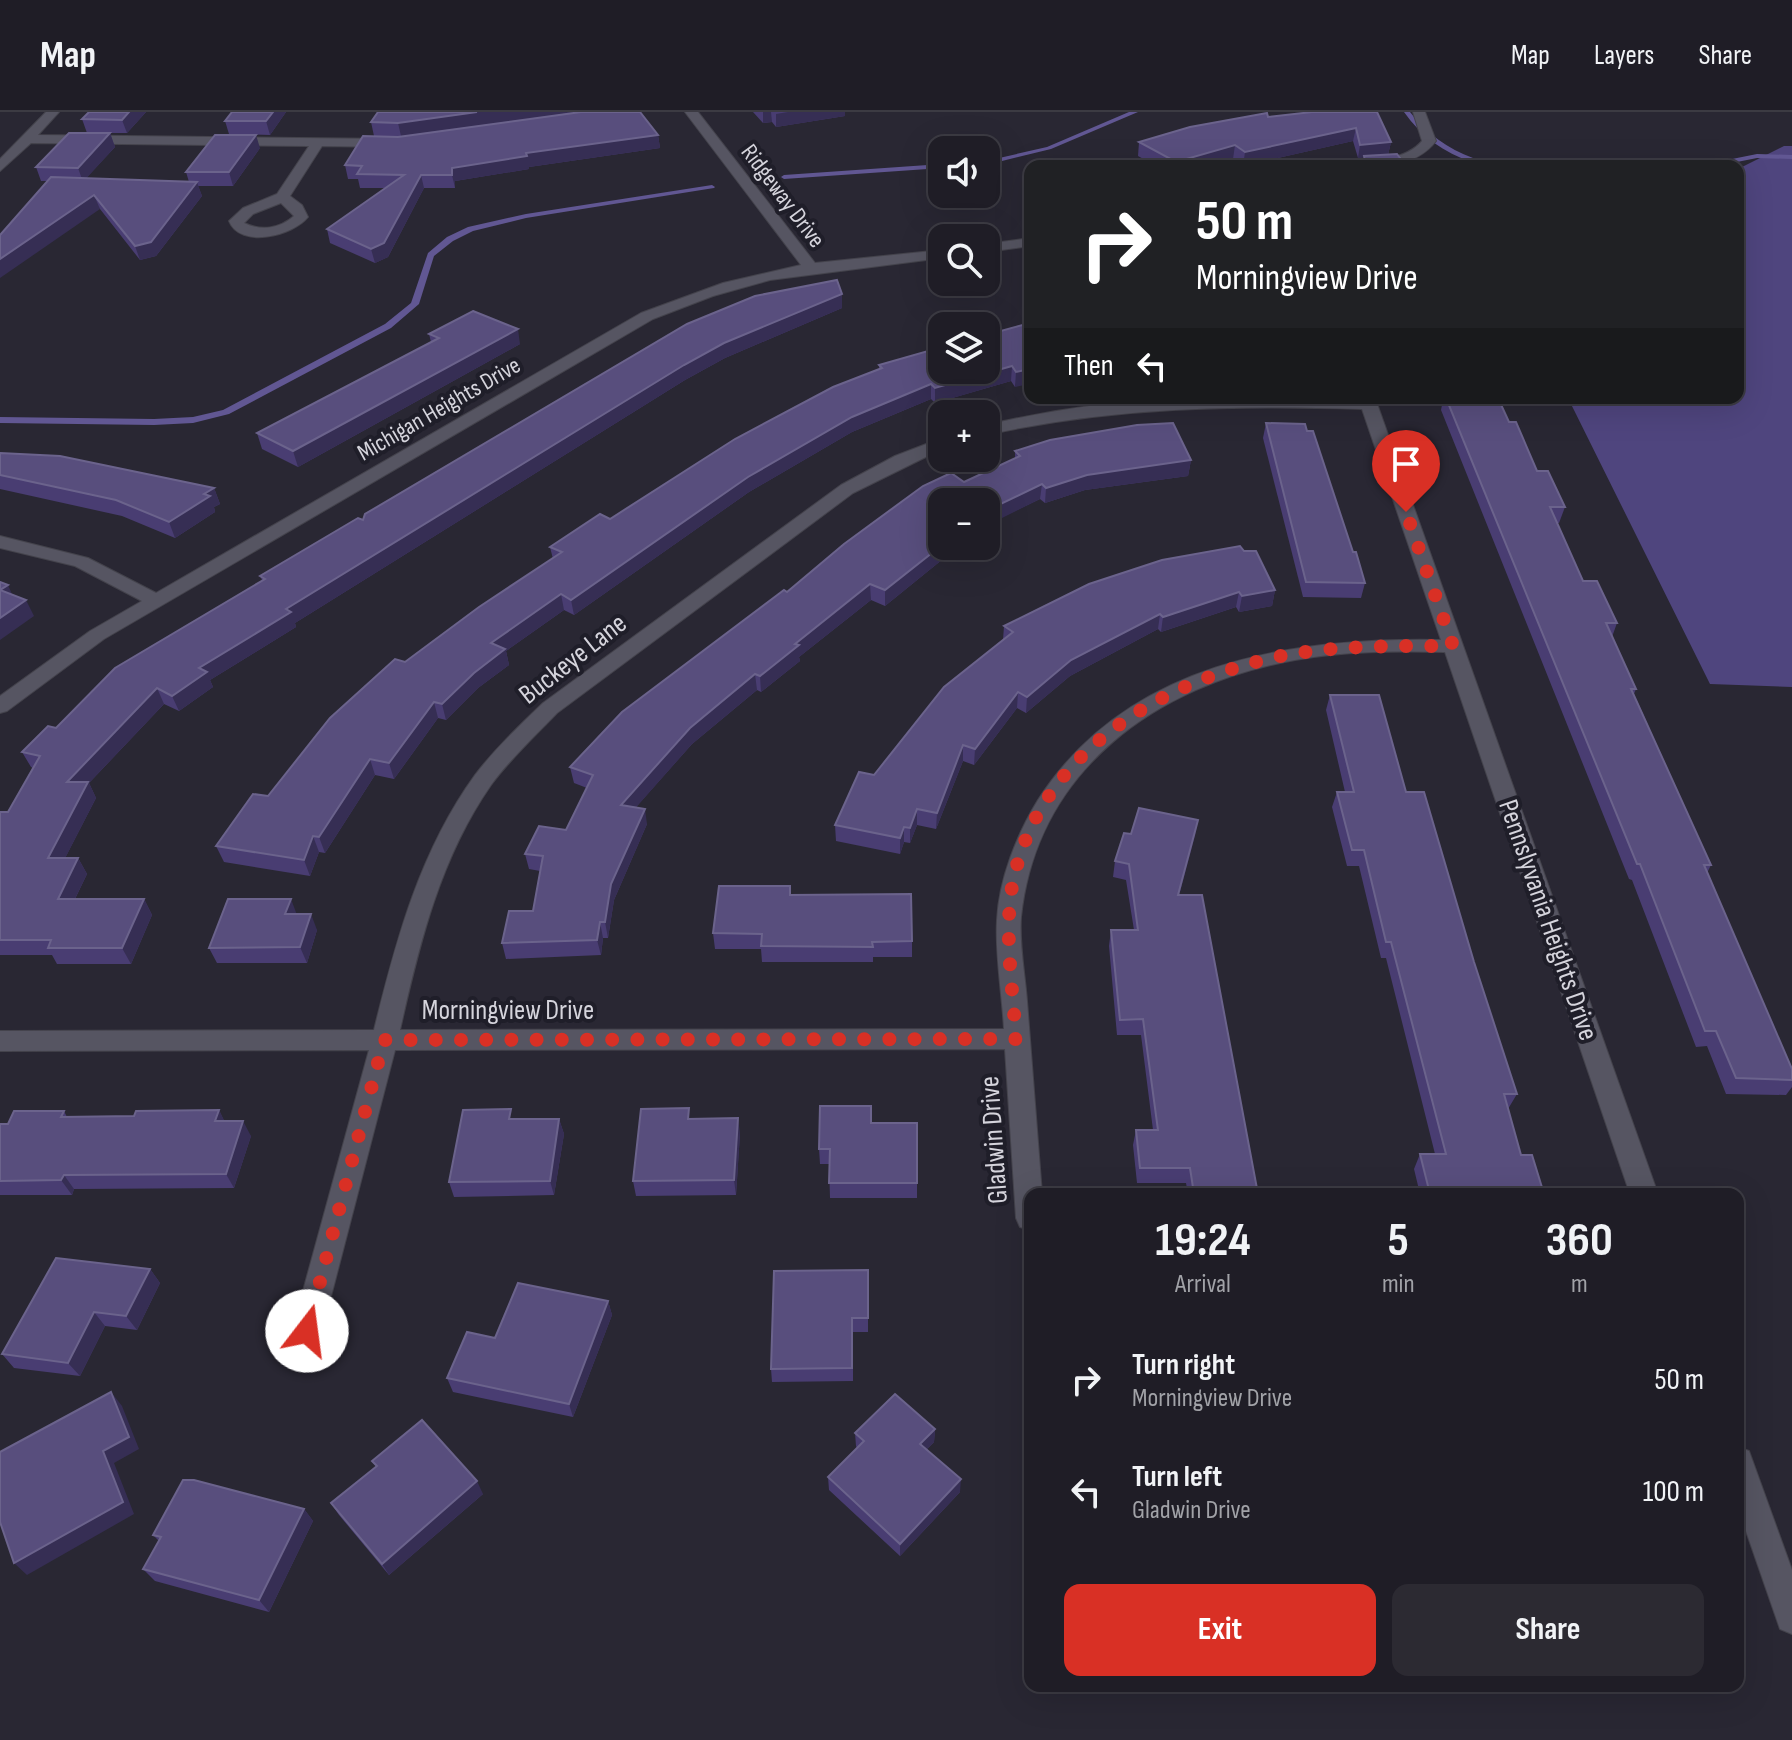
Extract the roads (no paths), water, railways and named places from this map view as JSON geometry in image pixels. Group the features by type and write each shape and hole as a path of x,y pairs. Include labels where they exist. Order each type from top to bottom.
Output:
{"street":[{"path":"0,167 53,112"},
{"name":"Ridgeway Drive","path":"691,112 811,268"},
{"path":"1394,160 1417,153 1428,144 1422,118"},
{"path":"27,139 401,143"},
{"path":"282,197 317,144"},
{"path":"1000,246 1024,243"},
{"name":"Michigan Heights Drive","path":"0,706 60,660 156,601 647,316 720,289 811,268 928,255"},
{"path":"1000,427 1076,411 1132,404"},
{"name":"Pennslyvania Heights Drive","path":"1369,404 1642,1188"},
{"name":"Buckeye Lane","path":"307,1331 405,951 436,864 482,781 550,708 845,490 928,449"},
{"path":"0,542 51,549 90,562 156,601"},
{"name":"Gladwin Drive","path":"1028,1188 1009,919 1016,872 1028,834 1067,769 1102,735 1137,711 1180,689 1224,672 1276,657 1366,647 1453,646"},
{"name":"Morningview Drive","path":"0,1041 1016,1039"},
{"path":"1744,1479 1792,1617"}],"waterway":[{"path":"1000,160 1049,148 1135,112"},
{"path":"1407,112 1435,141 1472,160"},
{"path":"1737,160 1757,156 1792,157"},
{"path":"784,177 928,167"},
{"path":"0,420 154,422 193,420 226,412 388,326 415,304 431,255 450,239 471,229 526,216 712,187"}]}
